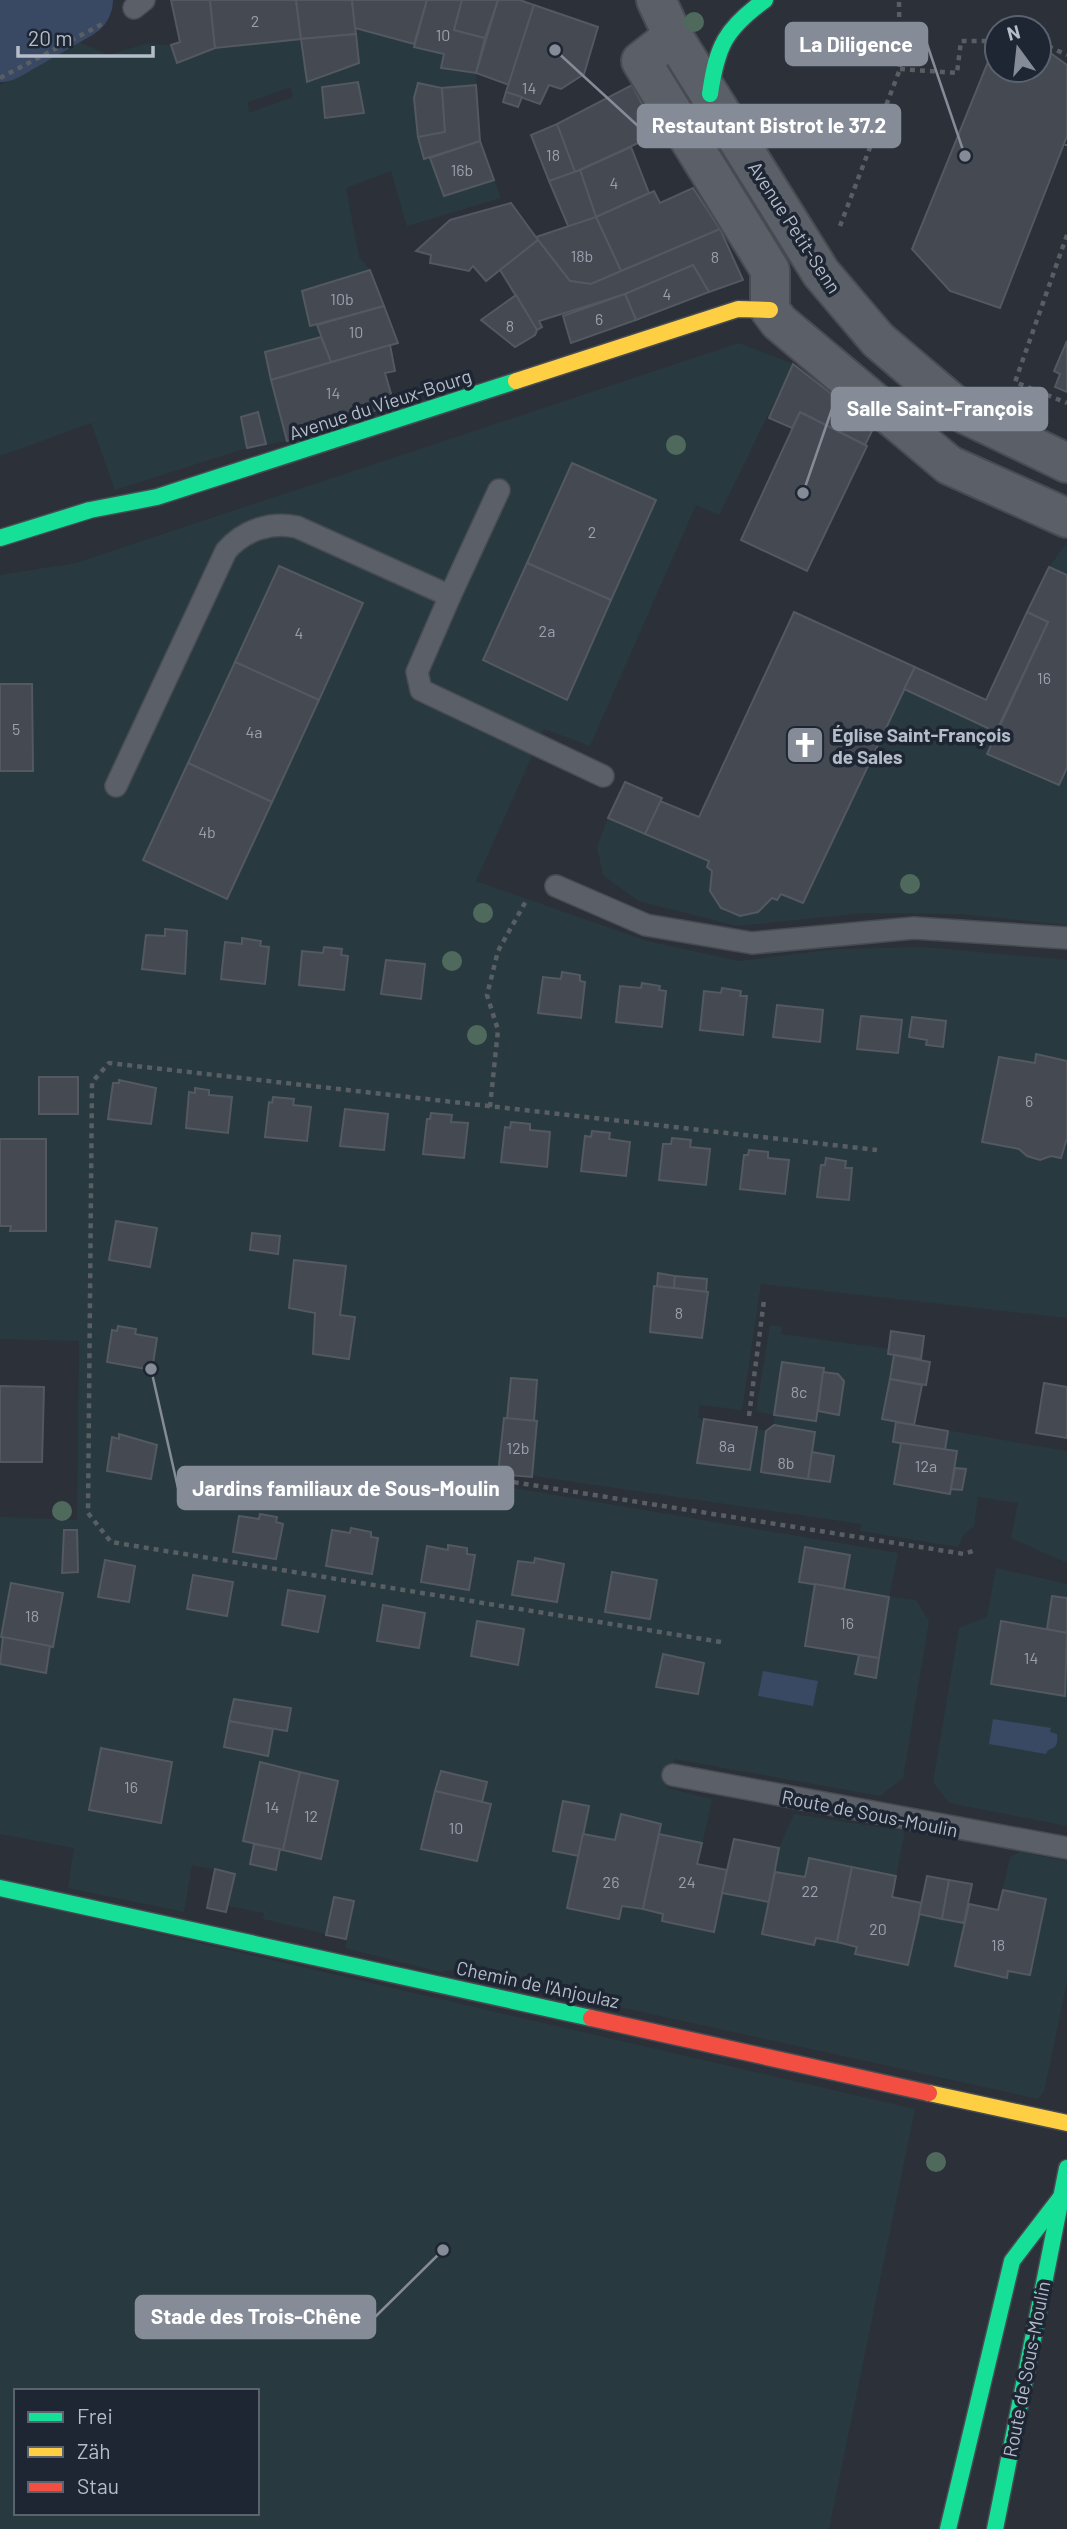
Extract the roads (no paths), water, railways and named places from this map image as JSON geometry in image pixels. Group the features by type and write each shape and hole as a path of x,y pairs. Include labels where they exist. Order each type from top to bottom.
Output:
{"street":[{"name":"Avenue Petit-Senn","path":"656,0 673,36 821,273 878,340 965,414 1067,463"},
{"path":"710,94 717,46 740,18 765,0"},
{"path":"673,36 641,61 770,270 770,310 790,331 949,465 1067,517"},
{"name":"Avenue du Vieux-Bourg","path":"0,538 90,510 157,497 738,309 770,310"},
{"name":"Chemin de l'Anjoulaz","path":"0,1888 1067,2123"},
{"name":"Route de Sous-Moulin","path":"995,2529 1067,2168"},
{"path":"948,2529 1012,2261 1060,2197"}],"lane":[{"path":"499,490 417,672 421,691 603,776"},
{"path":"116,786 221,560 232,544 250,532 275,524 297,527 450,596"},
{"path":"556,886 646,925 751,943 914,928 1067,938"},
{"name":"Route de Sous-Moulin","path":"673,1775 1067,1848"}],"water":[{"path":"763,1671 818,1681 813,1706 758,1696"},
{"path":"993,1719 1051,1728 1050,1732 1057,1734 1057,1744 1046,1754 989,1744"}],"waterway":[{"path":"0,42 73,0"}],"place":[{"name":"Restautant Bistrot le 37.2","path":"555,50"},
{"name":"La Diligence","path":"965,156"},
{"name":"Salle Saint-François","path":"803,493"},
{"name":"Église Saint-François de Sales","path":"805,745"},
{"name":"Jardins familiaux de Sous-Moulin","path":"151,1369"},
{"name":"Stade des Trois-Chêne","path":"443,2250"}]}
